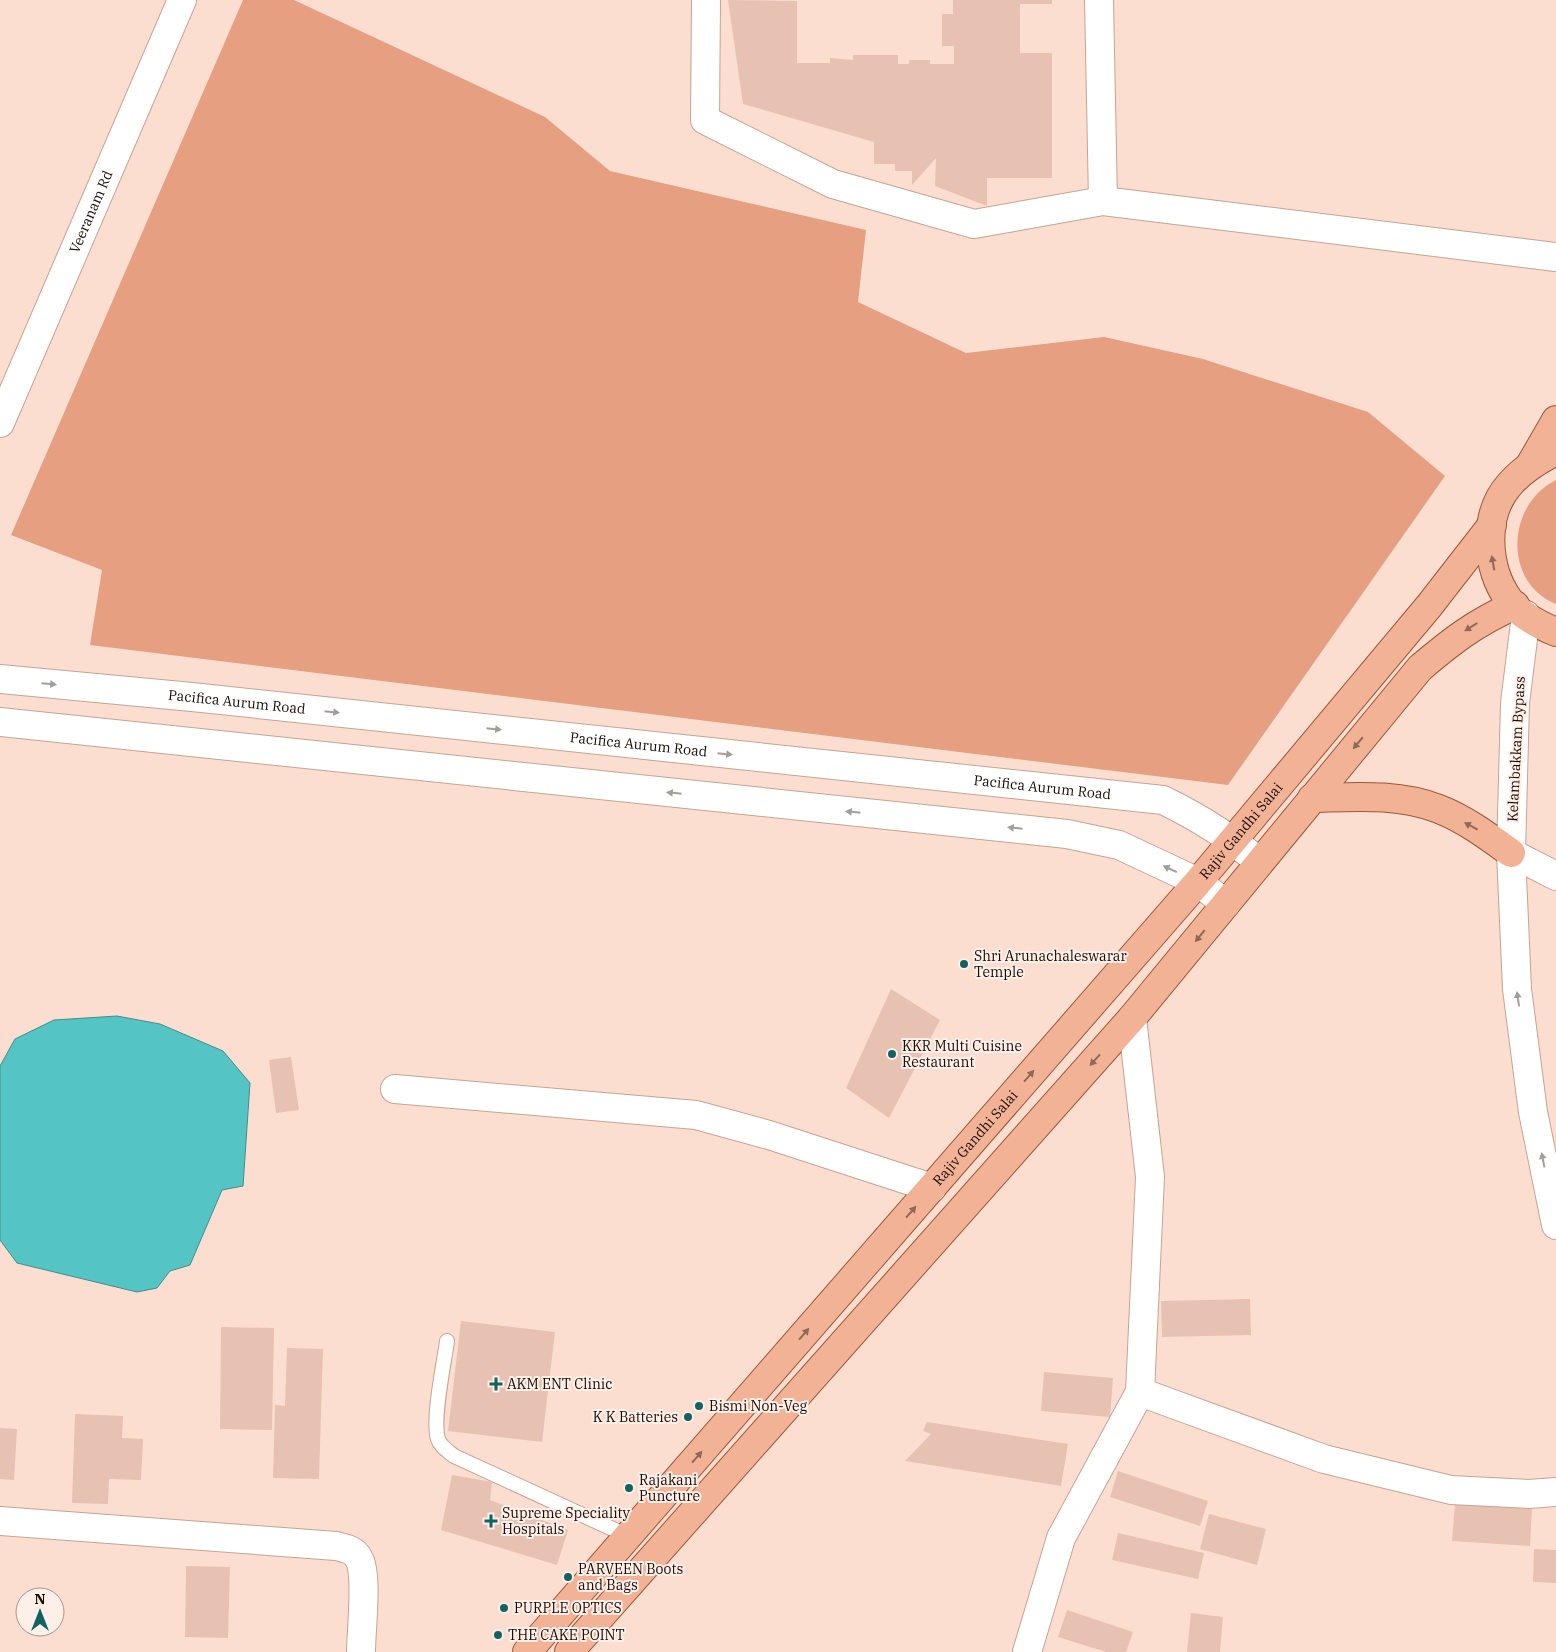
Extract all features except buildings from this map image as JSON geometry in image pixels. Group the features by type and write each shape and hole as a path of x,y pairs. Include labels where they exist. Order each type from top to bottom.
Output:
{"main road":[{"path":"1556,420 1530,464 1508,486 1494,513 1490,544 1495,573 1510,600 1534,622 1556,632"},
{"path":"1530,464 1556,451"},
{"name":"Rajiv Gandhi Salai","path":"527,1652 1198,882 1428,606 1492,525"},
{"path":"569,1652 1132,1018 1420,668 1459,635 1485,618 1520,610"},
{"path":"1312,798 1395,798 1439,809 1480,831 1512,854"}],"street":[{"name":"Veeranam Rd","path":"0,423 182,0"},
{"path":"706,0 705,120 833,184 974,224 1103,201 1556,257"},
{"path":"1099,0 1103,201"},
{"name":"Kelambakkam Bypass","path":"1520,610 1515,703 1512,854 1516,989 1533,1112 1556,1225"},
{"name":"Pacifica Aurum Road","path":"0,679 192,697 1162,800 1194,815 1233,840 1259,862"},
{"path":"0,722 1067,834 1119,845 1198,882 1226,904"},
{"path":"1512,854 1556,876"},
{"path":"1027,1652 1062,1538 1140,1392 1150,1177 1132,1018"},
{"path":"395,1089 696,1115 769,1135 932,1188"},
{"path":"1140,1392 1324,1459 1451,1490 1529,1494 1556,1492"},
{"path":"0,1521 336,1546 349,1549 359,1558 363,1571 361,1652"}],"lane":[{"path":"446,1341 436,1425 438,1440 444,1448 454,1456 628,1536"}],"shaded area":[{"path":"243,0 294,0 545,117 610,171 866,230 858,302 966,353 1104,337 1203,359 1368,412 1445,476 1228,785 90,645 102,570 11,535"},
{"path":"1556,480 1556,604 1538,593 1526,579 1519,561 1517,543 1520,524 1528,506 1540,491"}],"water":[{"path":"117,1016 160,1024 223,1051 250,1083 243,1186 222,1190 190,1265 170,1271 157,1288 137,1292 17,1263 0,1240 0,1066 15,1039 54,1020"}],"place":[{"name":"Shri Arunachaleswarar Temple","path":"964,964"},
{"name":"KKR Multi Cuisine Restaurant","path":"892,1054"},
{"name":"AKM ENT Clinic","path":"496,1384"},
{"name":"Bismi Non-Veg","path":"699,1406"},
{"name":"K K Batteries","path":"688,1417"},
{"name":"Rajakani Puncture","path":"629,1488"},
{"name":"Supreme Speciality Hospitals","path":"491,1521"},
{"name":"PARVEEN Boots and Bags","path":"568,1577"},
{"name":"PURPLE OPTICS","path":"504,1608"},
{"name":"THE CAKE POINT","path":"498,1635"}]}
